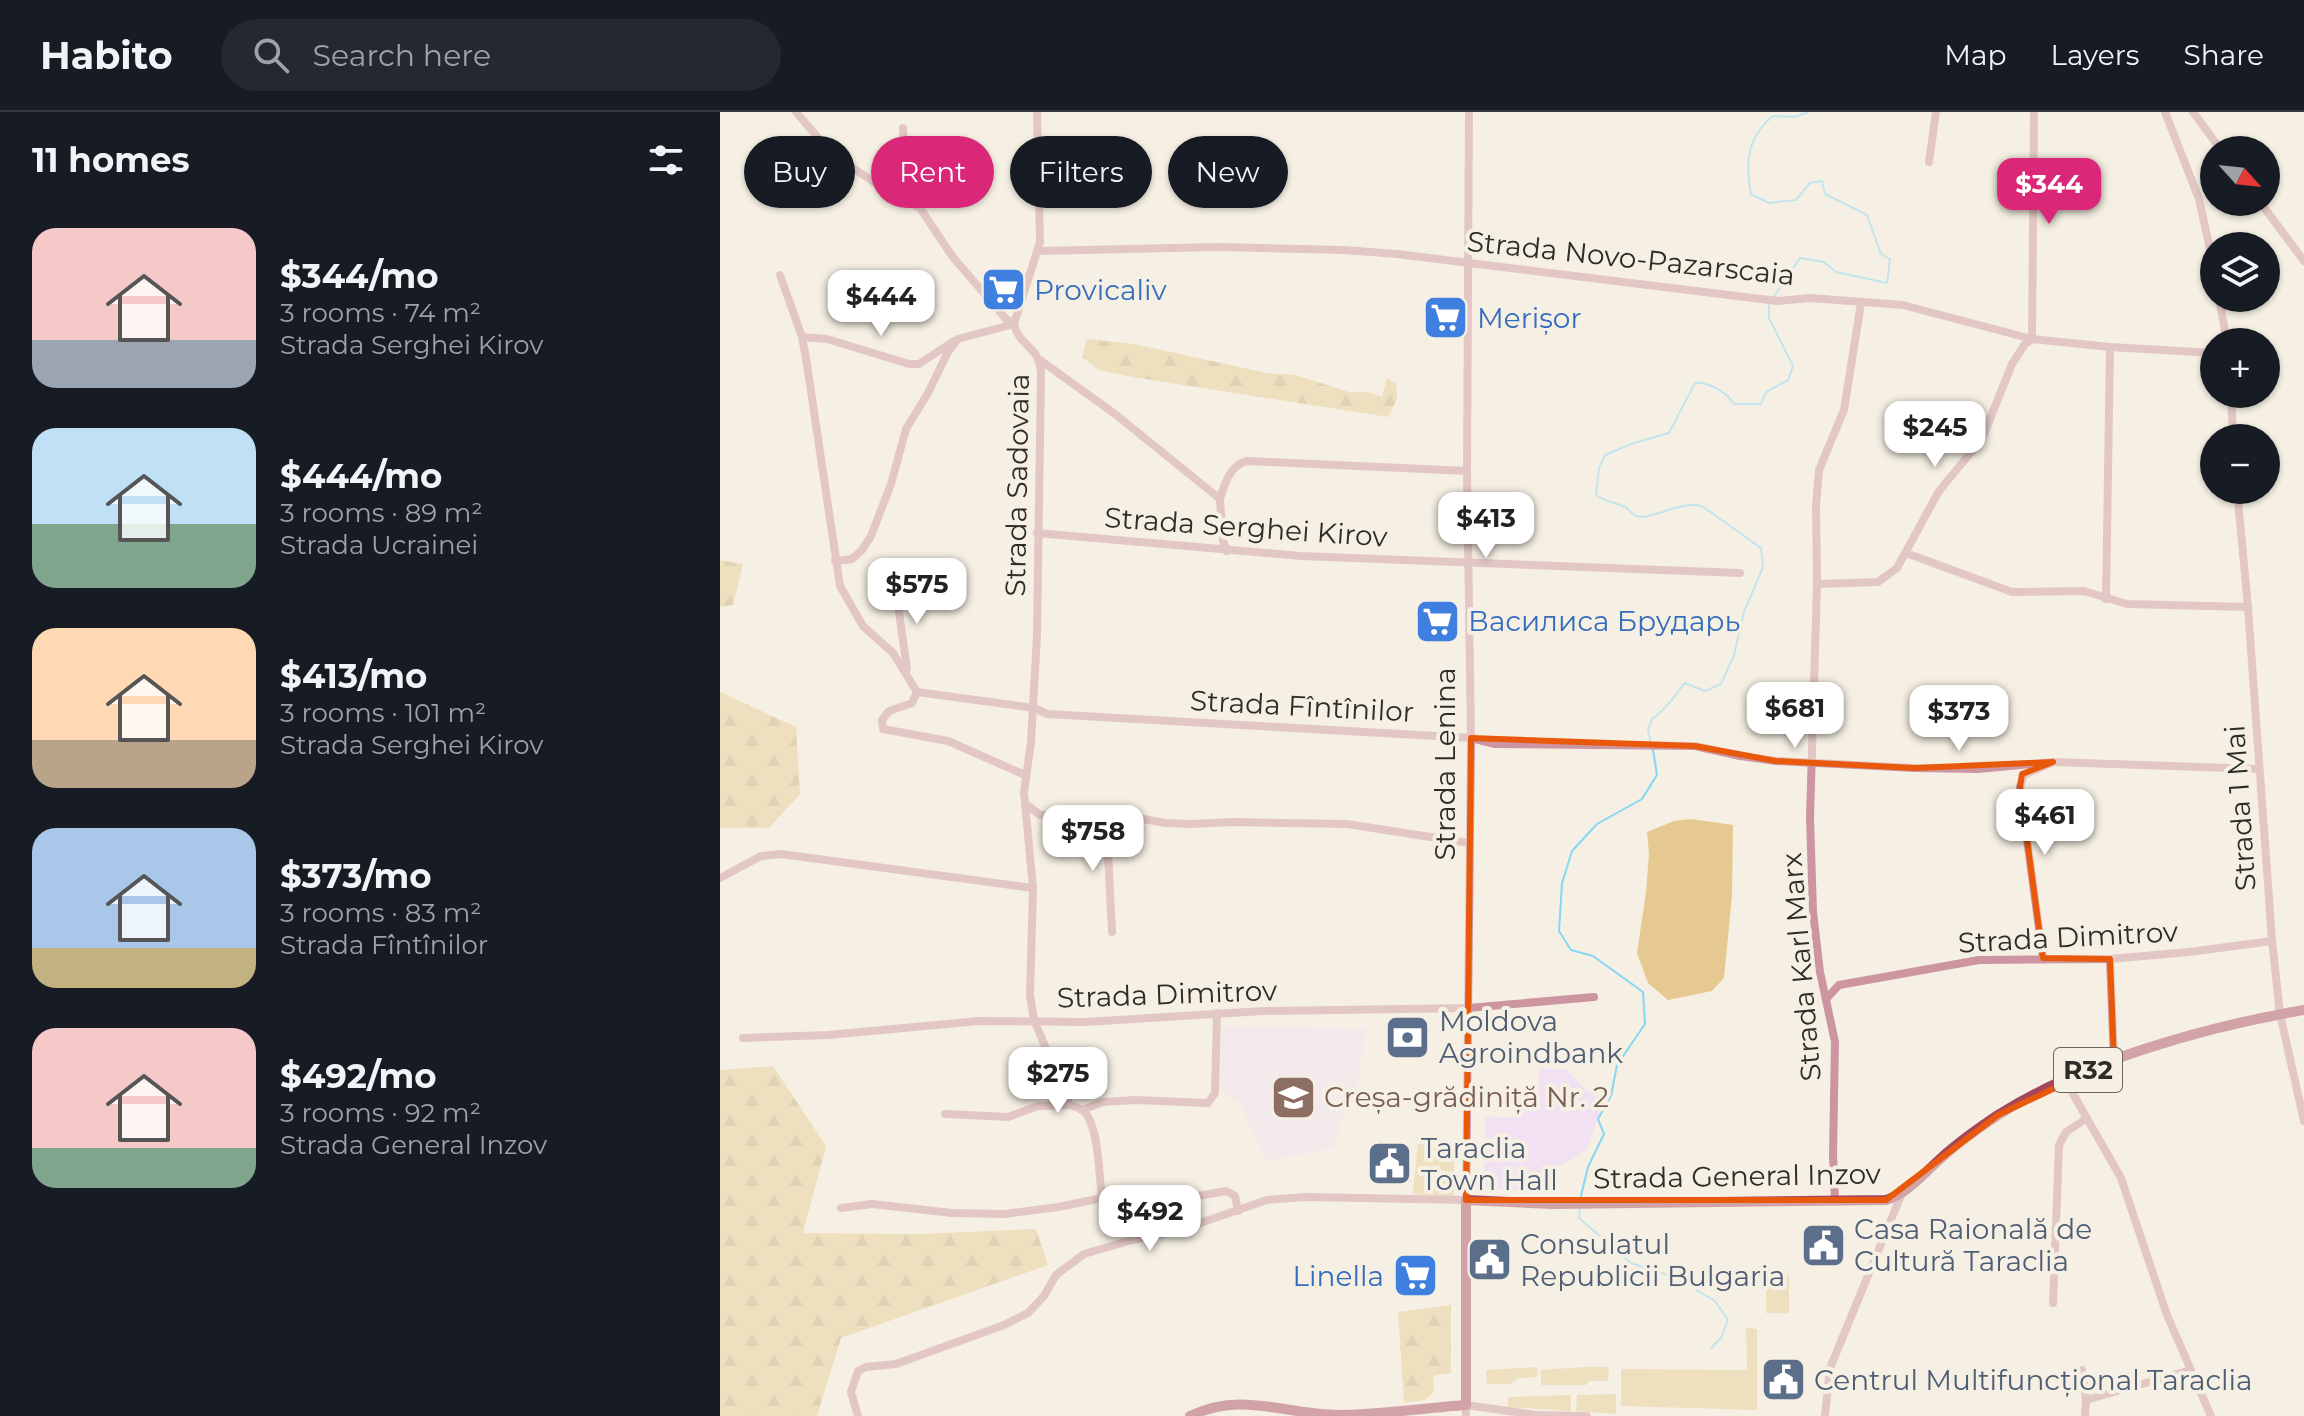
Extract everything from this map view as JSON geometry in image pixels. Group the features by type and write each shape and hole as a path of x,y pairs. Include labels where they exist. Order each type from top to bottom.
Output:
{"main road":[{"name":"R32","path":"1902,1193 1966,1137 2031,1096 2065,1080 2114,1060 2304,1010"},
{"name":"Strada General Inzov","path":"1466,1200 1552,1204 1835,1202 1886,1200 1902,1193"},
{"name":"Strada Lenina","path":"1466,1200 1466,1411"},
{"path":"1190,1416 1227,1403 1341,1415 1466,1411"}],"street":[{"path":"796,112 833,155 871,180"},
{"path":"802,337 827,339 909,364 919,364 944,345 958,339 1014,324 1038,251 1041,229 1037,112"},
{"name":"Strada Lenina","path":"1466,1200 1471,738 1467,471 1469,112"},
{"path":"1929,162 1936,112"},
{"path":"1817,584 1878,582 1897,568 1939,491 1982,439 2012,364 2019,351 2032,339 2034,112"},
{"path":"2165,112 2199,199 2206,232"},
{"path":"2193,112 2211,136"},
{"path":"903,128 904,136"},
{"name":"Strada Sadovaia","path":"920,208 952,256 1006,319 1014,324 1018,335 1040,360 1034,708 1025,775 1033,888 1030,995 1034,1020 1070,1105"},
{"path":"2270,216 2304,261"},
{"name":"Strada Novo-Pazarscaia","path":"1038,251 1284,247 1397,254 1778,301 1810,298 1903,305 2032,339 2200,352"},
{"path":"780,275 802,337 840,586 863,626 893,653 917,692 912,703 889,711 882,720 883,729 948,741 1025,775"},
{"name":"Strada Karl Marx","path":"1835,1202 1835,1042 1820,972 1813,912 1811,762 1817,480 1844,410 1861,303"},
{"path":"835,561 852,559 871,536 891,484 906,429 958,339"},
{"path":"2106,599 2110,347"},
{"path":"1040,360 1115,414 1220,499"},
{"path":"1227,551 1223,541 1220,499 1238,463 1467,471"},
{"name":"Strada 1 Mai","path":"2238,504 2272,941 2280,1014 2304,1121"},
{"name":"Strada Serghei Kirov","path":"1037,533 1227,551 1740,573"},
{"path":"1906,553 2012,592 2084,591 2127,604 2248,607"},
{"path":"895,583 908,674"},
{"name":"Strada Fîntînilor","path":"917,692 1034,708 1047,714 1471,738 1495,744 1695,746 1740,756 1811,762 1978,769 2053,762 2259,769"},
{"path":"2043,958 2020,787 2024,775 2053,762"},
{"path":"1026,804 1040,815 1106,812 1165,823 1347,824 1469,843"},
{"path":"1106,812 1112,932"},
{"path":"720,878 761,856 781,854 1033,888"},
{"name":"Strada Dimitrov","path":"1826,999 1839,985 1979,960 2110,959 2272,941"},
{"path":"2110,959 2114,1060"},
{"name":"Strada Dimitrov","path":"743,1038 1034,1020 1085,1022 1217,1013 1468,1008 1594,997"},
{"path":"1082,1110 1103,1102 1179,1101 1205,1104 1214,1096 1217,1013"},
{"path":"2065,1080 2121,1178 2152,1274 2211,1416"},
{"path":"945,1114 1008,1117 1038,1106 1070,1105 1082,1110 1093,1133 1102,1198 1123,1212 1132,1240"},
{"path":"2053,1303 2059,1145 2066,1132 2086,1119"},
{"path":"841,1208 872,1204 952,1213 1004,1214 1102,1198 1170,1201 1226,1191 1235,1196 1238,1211"},
{"path":"1825,1416 1830,1368 1902,1193"},
{"name":"Strada General Inzov","path":"858,1416 851,1392 852,1381 858,1371 866,1367 896,1364 1004,1325 1028,1313 1044,1296 1056,1275 1084,1254 1174,1232 1286,1197 1466,1200"},
{"path":"2082,1370 2085,1416"},
{"path":"2086,1400 2191,1370"},
{"path":"1466,1411 1587,1416"}],"highlighted area":[{"path":"1471,738 1695,746 1776,761 1915,768 2053,762 2022,774 2020,787 2043,958 2110,959 2114,1060 1998,1115 1886,1200 1466,1200"}],"shaded area":[{"name":"Creșa-grădiniță Nr. 2","path":"1221,1026 1367,1028 1353,1106 1342,1117 1334,1148 1265,1161 1241,1105 1221,1089"},
{"path":"1539,1069 1566,1069 1585,1089 1604,1100 1587,1150 1554,1169 1554,1192 1484,1189 1485,1116 1515,1118 1516,1112 1520,1112 1520,1098 1537,1098"}],"green space":[{"path":"1087,339 1134,344 1267,373 1295,375 1349,392 1368,392 1382,397 1387,378 1396,383 1397,399 1388,417 1132,377 1099,370 1082,357"},
{"path":"720,560 743,564 733,605 720,607"},
{"path":"720,692 796,727 800,794 769,828 720,828"},
{"path":"1691,819 1733,825 1732,895 1724,978 1712,991 1668,1000 1648,983 1637,953 1646,892 1647,832 1674,821"},
{"path":"773,1066 826,1146 803,1233 918,1234 1036,1229 1048,1265 841,1338 817,1416 720,1416 720,1070"},
{"path":"1418,1144 1454,1146 1454,1197 1413,1194"},
{"path":"1766,1275 1789,1275 1789,1313 1766,1313"},
{"path":"1451,1305 1451,1373 1433,1376 1434,1392 1425,1400 1404,1403 1398,1312"},
{"path":"1746,1328 1757,1329 1757,1410 1621,1406 1621,1369 1747,1370"},
{"path":"1537,1367 1537,1377 1519,1378 1510,1384 1487,1384 1486,1370"},
{"path":"1609,1367 1608,1381 1589,1381 1586,1385 1541,1385 1541,1370"},
{"path":"1616,1394 1616,1414 1576,1411 1577,1395"},
{"path":"1571,1395 1571,1411 1508,1407 1508,1397"}],"waterway":[{"path":"1773,298 1800,258 1824,262 1836,272 1887,283 1890,259 1881,254 1867,215 1825,194 1822,181 1810,183 1796,200 1769,203 1751,194 1748,161 1753,142 1764,124 1773,116 1795,117 1808,112"},
{"path":"1651,744 1648,730 1652,719 1685,683 1705,691 1721,684 1734,655 1744,612 1763,567 1761,548 1702,506 1684,506 1640,517 1634,515 1625,507 1596,495 1599,468 1605,455 1669,433 1695,383 1717,389 1734,404 1761,404 1766,392 1788,380 1793,366 1769,318 1769,304"},
{"path":"1580,1200 1588,1167 1604,1134 1598,1119 1611,1096 1617,1065 1645,1024 1643,992 1593,956 1571,950 1559,931 1562,883 1572,851 1597,824 1642,799 1657,775 1653,750"},
{"path":"1580,1206 1579,1218 1631,1263 1676,1278 1715,1301 1728,1320 1721,1338 1711,1348"}],"place":[{"name":"Provicaliv","path":"1003,290"},
{"name":"Merișor","path":"1446,318"},
{"name":"Василиса Брударь","path":"1437,621"},
{"name":"Moldova Agroindbank","path":"1408,1037"},
{"name":"Creșa-grădiniță Nr. 2","path":"1293,1097"},
{"name":"Taraclia Town Hall","path":"1390,1164"},
{"name":"Casa Raională de Cultură Taraclia","path":"1823,1245"},
{"name":"Consulatul Republicii Bulgaria","path":"1489,1260"},
{"name":"Linella","path":"1415,1276"},
{"name":"Centrul Multifuncțional Taraclia","path":"1783,1380"}]}
